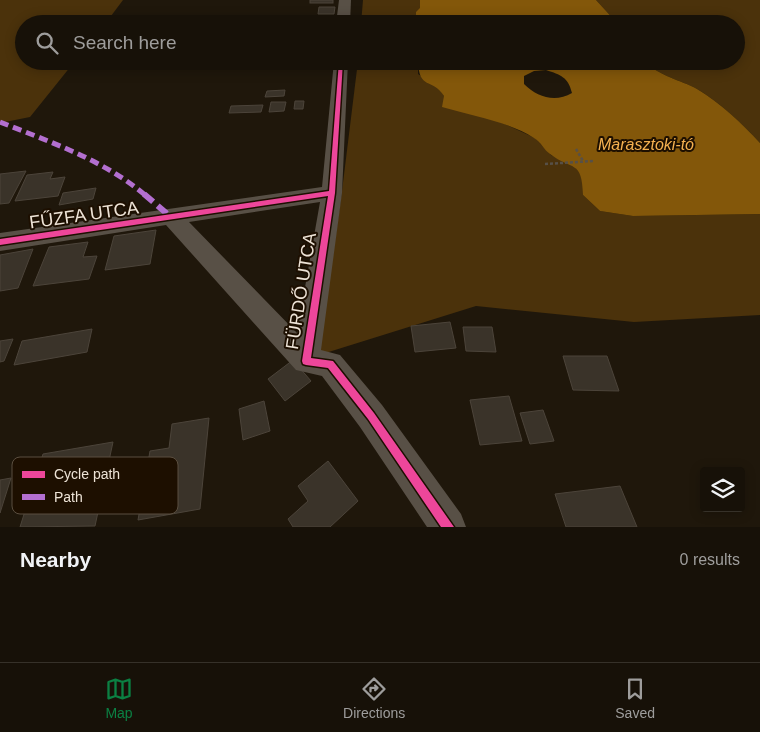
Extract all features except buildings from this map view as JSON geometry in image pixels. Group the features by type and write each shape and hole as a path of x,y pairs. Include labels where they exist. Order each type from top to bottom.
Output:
{"street":[{"path":"344,15 345,0"},
{"name":"FÜRDŐ UTCA","path":"340,70 332,193 306,361 330,364 371,416 448,527"},
{"name":"FŰZFA UTCA","path":"0,242 332,193"},
{"path":"172,218 306,361"}],"path":[{"path":"576,149 582,161"},
{"path":"545,164 594,161"}],"shaded area":[{"path":"0,0 123,0 112,15 15,15 15,70 68,70 30,117 0,123"},
{"path":"363,0 579,0 416,12 416,15 362,15"},
{"path":"596,0 760,0 760,143 739,121 713,100 697,89 656,70 745,70 745,15 610,15"},
{"path":"357,70 418,70 418,74 439,87 444,96 535,138 551,155 574,165 583,178 583,195 600,211 633,216 760,214 760,315 634,322 476,306 319,355"}],"water":[{"path":"420,0 596,0 610,15 416,15 420,8"},
{"name":"Marasztoki-tó","path":"419,70 546,70 656,70 697,89 714,100 760,143 760,214 633,216 600,211 583,195 581,176 574,167 550,154 536,140 524,132 501,123 442,107 444,96 421,76","holes":["546,70 560,75 566,80 572,93 559,98 540,95 524,84 524,76 534,71"]}],"marked path":[{"path":"0,122 70,150 130,182 172,218"}],"cycle path":[{"path":"340,70 332,193 306,361 330,364 371,416 448,527"},
{"path":"0,242 332,193"}]}
